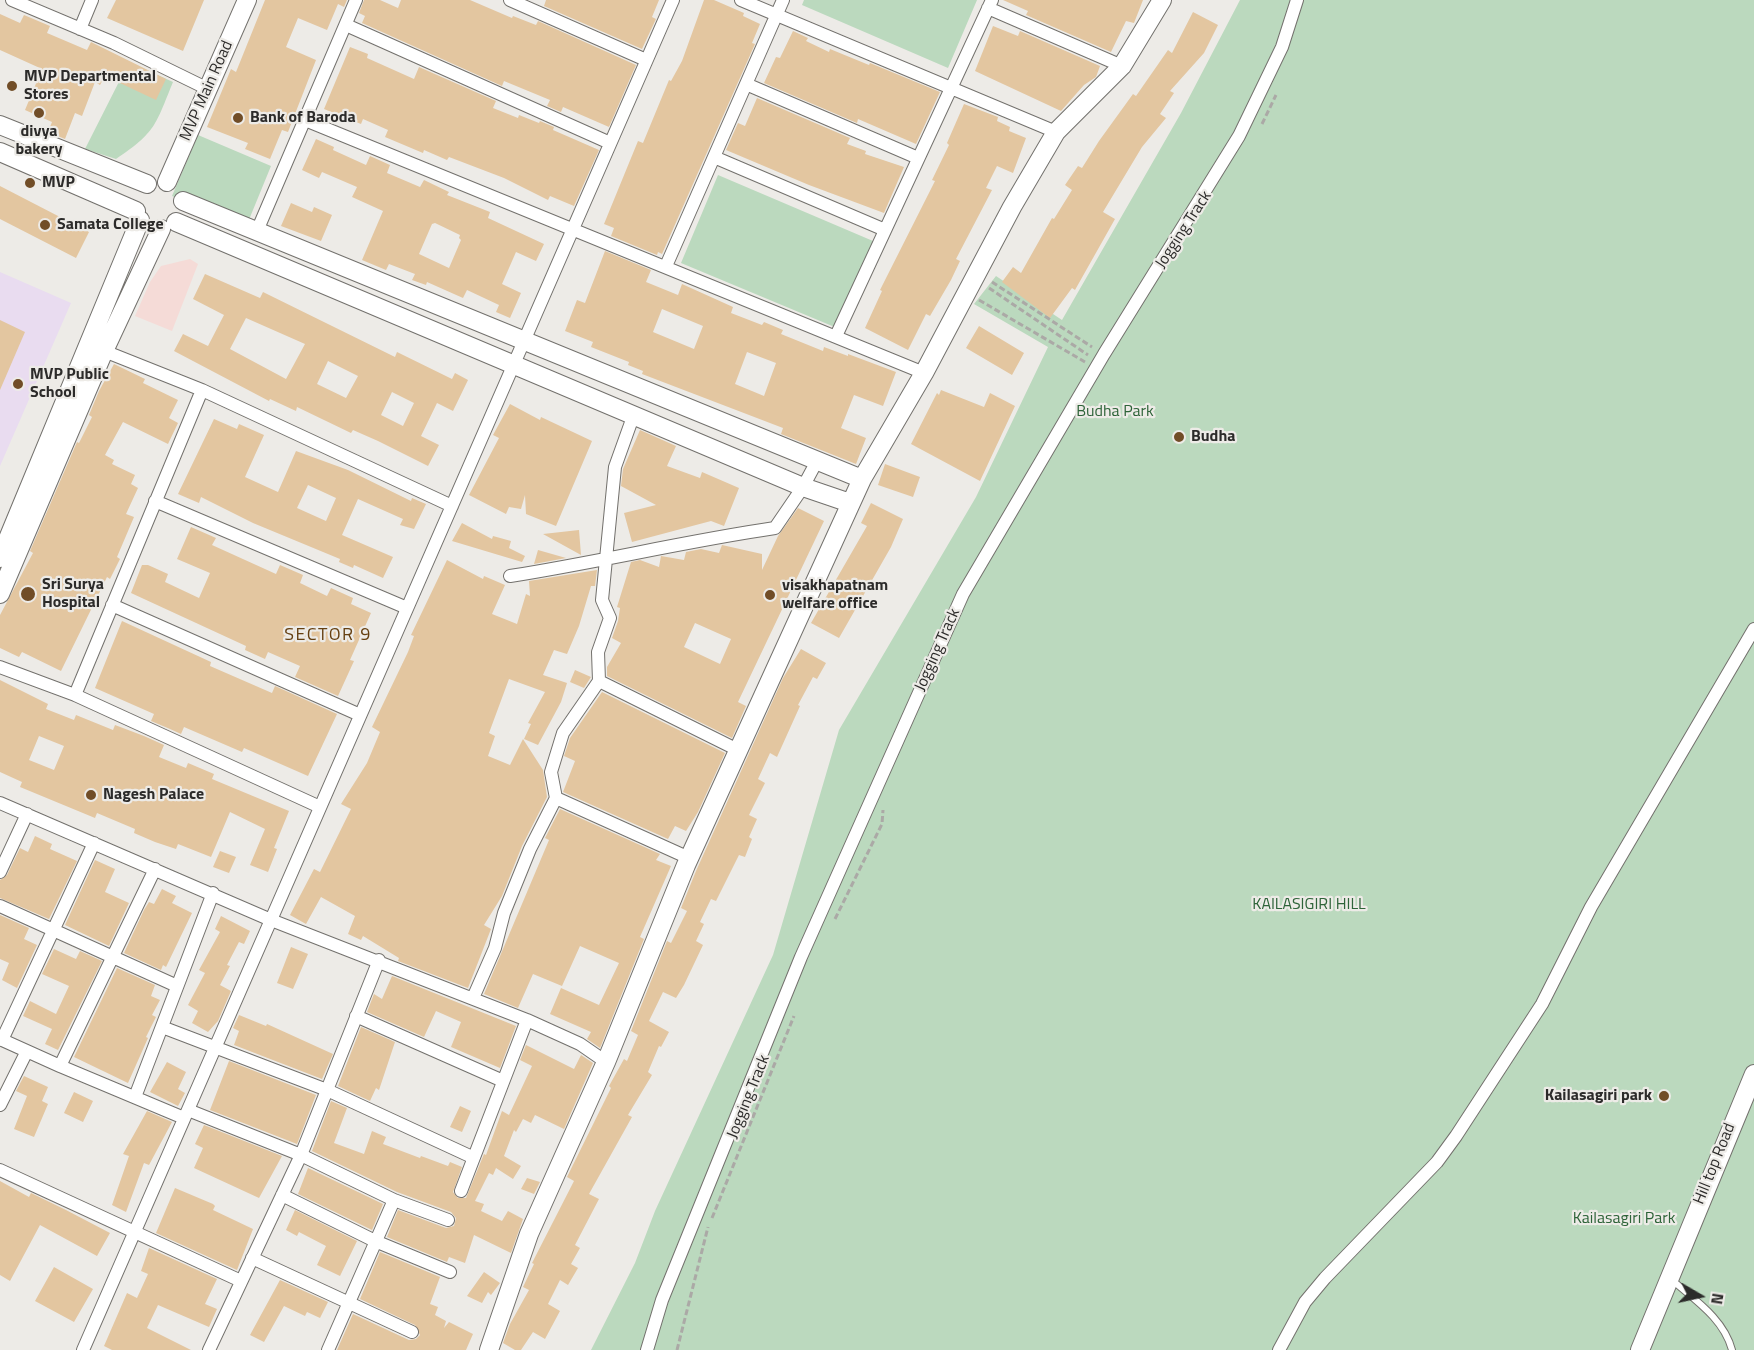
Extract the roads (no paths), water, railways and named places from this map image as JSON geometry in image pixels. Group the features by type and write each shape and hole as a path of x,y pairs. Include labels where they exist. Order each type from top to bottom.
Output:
{"street":[{"path":"12,0 208,89"},
{"path":"80,29 92,0"},
{"name":"MVP Main Road","path":"167,182 247,0"},
{"path":"257,231 356,0"},
{"path":"510,0 646,60"},
{"path":"83,1350 673,0"},
{"path":"741,0 1056,132"},
{"path":"666,266 783,0"},
{"path":"489,1350 529,1234 606,1062 689,858 850,503 924,373 1012,207 1056,132 1122,66 1161,0"},
{"path":"647,1350 662,1300 801,957 958,605 1100,362 1239,136 1282,47 1296,0"},
{"path":"836,336 990,4 1122,66"},
{"path":"346,25 610,143"},
{"path":"746,84 918,158"},
{"path":"305,120 924,373"},
{"path":"0,125 147,184"},
{"path":"0,152 138,216 153,228 169,225 514,363 803,487 850,503"},
{"path":"714,157 885,230"},
{"path":"0,558 6,528 138,216 138,193 153,181 167,182 178,190 183,201 181,215 169,225 104,351 0,594"},
{"path":"183,201 862,479"},
{"path":"104,351 202,390 452,506"},
{"path":"75,695 202,390"},
{"path":"473,998 495,948 504,913 530,849 556,798 551,772 563,733 599,681 598,652 610,618 602,600 615,467 634,414"},
{"path":"510,576 607,560 691,541 775,528 803,487 817,461"},
{"path":"155,501 407,608"},
{"path":"112,605 360,715"},
{"path":"1280,1350 1305,1302 1325,1278 1437,1162 1456,1136 1542,1004 1591,908 1754,629"},
{"path":"0,667 75,695 320,807"},
{"path":"599,681 738,750"},
{"path":"556,798 689,858"},
{"path":"0,803 271,920 379,960 527,1020 580,1044 606,1062"},
{"path":"0,872 27,814"},
{"path":"94,843 1,1040 135,1097 301,1155 394,1200 448,1220"},
{"path":"60,1066 155,868"},
{"path":"135,1097 213,893"},
{"path":"0,906 177,986"},
{"path":"209,1350 301,1155 379,960"},
{"path":"357,1016 503,1081"},
{"path":"460,1191 527,1020"},
{"path":"162,1027 327,1090 472,1157"},
{"path":"0,1105 4,1089 27,1051"},
{"name":"Hill top Road","path":"1640,1350 1754,1074"},
{"path":"0,1170 134,1234 241,1281"},
{"path":"282,1195 375,1241 450,1272"},
{"path":"328,1350 394,1200"},
{"path":"252,1258 412,1332"}],"lane":[{"path":"1669,1277 1712,1315 1728,1334 1732,1350"}],"place":[{"name":"MVP Departmental Stores","path":"12,86"},
{"name":"divya bakery","path":"39,113"},
{"name":"Bank of Baroda","path":"238,118"},
{"name":"MVP","path":"30,183"},
{"name":"Samata College","path":"45,225"},
{"name":"MVP Public School","path":"18,384"},
{"name":"Budha","path":"1179,437"},
{"name":"Sri Surya Hospital","path":"28,594"},
{"name":"visakhapatnam welfare office","path":"770,595"},
{"name":"Nagesh Palace","path":"91,795"},
{"name":"Kailasagiri park","path":"1664,1096"}],"district":[{"name":"SECTOR 9","path":"328,636"}],"park label":[{"name":"Budha Park","path":"1115,412"},
{"name":"KAILASIGIRI HILL","path":"1309,905"},
{"name":"Kailasagiri Park","path":"1624,1219"}]}
